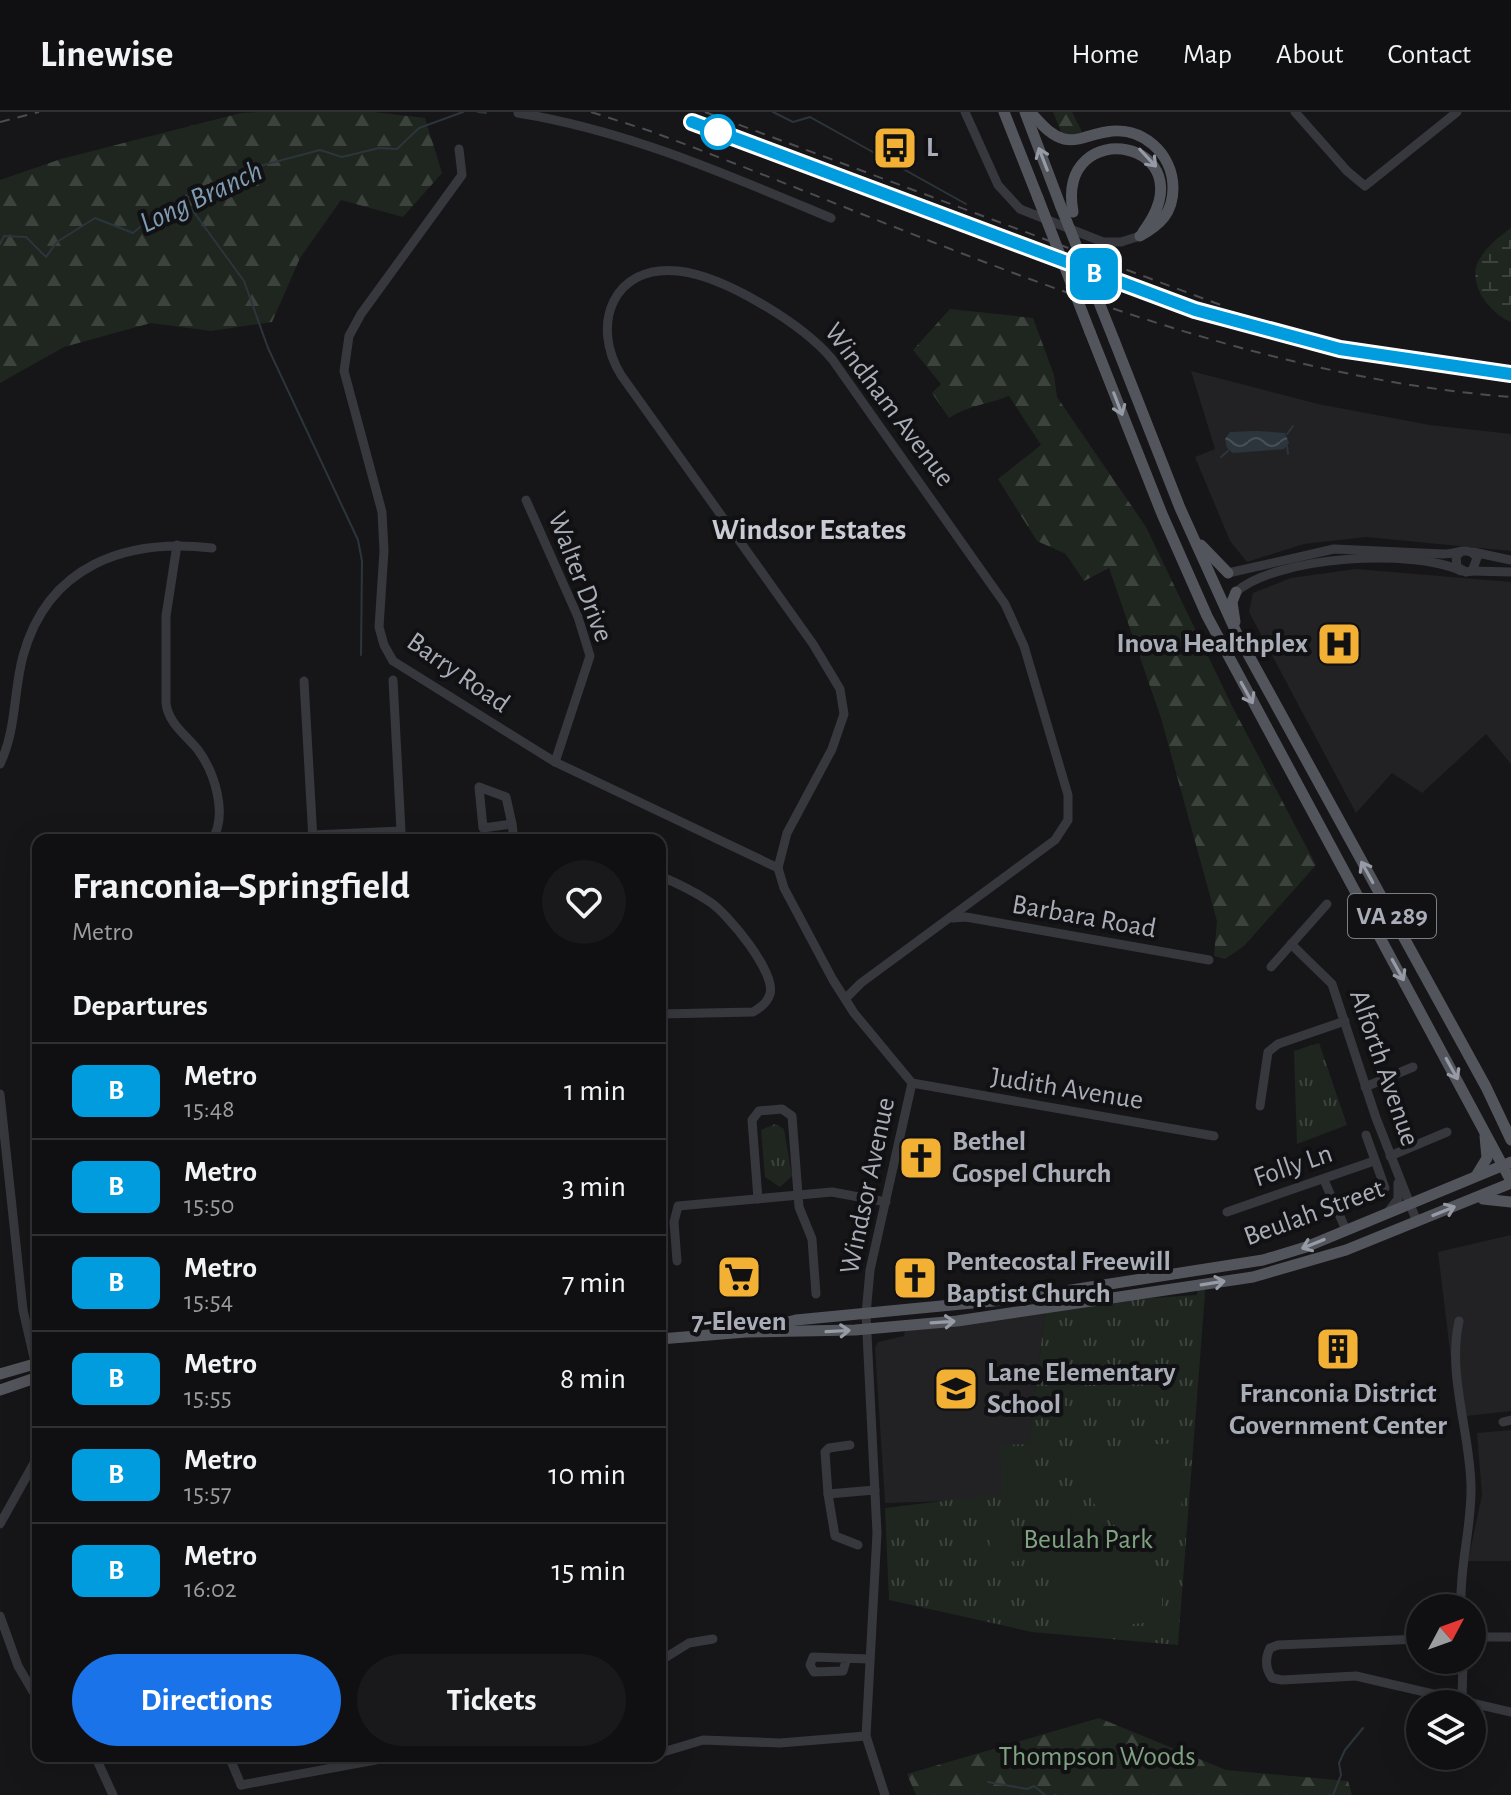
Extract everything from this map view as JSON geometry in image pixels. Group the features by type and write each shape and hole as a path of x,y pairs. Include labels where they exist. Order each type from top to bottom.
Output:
{"main road":[{"name":"VA 289","path":"1004,112 1162,514 1214,629 1484,1128 1507,1164"},
{"path":"1027,112 1062,139 1077,140 1125,131 1144,138 1159,149 1171,172 1173,197 1161,223 1140,236"},
{"path":"1027,112 1067,209"},
{"path":"1067,209 1072,175 1085,154 1107,143 1134,146 1151,159 1162,183 1158,208 1140,236"},
{"name":"VA 289","path":"1067,209 1079,251 1190,532 1237,634 1486,1087 1511,1140"},
{"path":"1190,532 1228,573"},
{"path":"1236,592 1232,602 1237,634"},
{"path":"1486,1087 1511,1124"},
{"path":"1476,1177 1487,1158 1484,1128"},
{"path":"1507,1164 1511,1182"},
{"name":"Beulah Street","path":"746,1332 796,1320 1014,1299 1232,1266 1292,1252 1507,1164"},
{"name":"Beulah Street","path":"666,1339 746,1332 866,1329 957,1321 1253,1277 1332,1255 1511,1182"},
{"path":"1470,1200 1494,1198 1511,1202"},
{"path":"0,1374 32,1371"},
{"path":"0,1390 32,1373"}],"street":[{"path":"965,112 1001,190 1020,209 1103,242 1121,242 1140,236"},
{"path":"1295,112 1347,171 1365,186 1457,112"},
{"path":"518,113 625,136 662,148 831,218"},
{"name":"Barry Road","path":"459,149 462,175 361,314 346,347 344,371 348,396 382,512 381,637 387,653 404,670 555,762 778,868"},
{"name":"Windham Avenue","path":"778,868 787,833 839,733 843,700 836,679 813,644 611,358 605,331 611,305 628,285 655,272 679,271 703,278 781,315 810,335 902,455 1012,618 1068,795 1068,820 1060,836 1048,847 861,983 845,999"},
{"name":"Walter Drive","path":"526,500 578,617 590,656 555,762"},
{"path":"0,764 14,725 23,656 34,626 52,600 78,575 104,559 134,548 177,545 212,548"},
{"path":"177,545 166,616 166,707 169,717 198,750 212,776 220,821 215,834"},
{"path":"1228,573 1334,549 1444,554 1467,552 1511,560"},
{"path":"1461,571 1455,560 1467,552"},
{"path":"1467,552 1477,562 1472,571"},
{"path":"1236,592 1282,571 1340,559 1418,562 1461,571 1511,572"},
{"path":"357,834 401,831 393,680"},
{"path":"304,681 313,834"},
{"path":"512,824 483,828 479,787 506,797 512,824 513,834"},
{"name":"Windsor Avenue","path":"778,868 813,945 845,999 912,1083 870,1270 866,1314 876,1575 868,1664 866,1736 885,1795"},
{"path":"666,879 713,903 725,916 742,935 769,977 770,993 763,1006 753,1012 666,1014"},
{"path":"1271,967 1327,904"},
{"name":"Barbara Road","path":"952,918 966,917 1209,960"},
{"name":"Alforth Avenue","path":"1291,944 1332,984 1365,1087 1417,1222"},
{"path":"1260,1106 1268,1052 1278,1044 1345,1021"},
{"path":"1365,1087 1413,1067"},
{"name":"Judith Avenue","path":"912,1083 1214,1136"},
{"path":"0,1094 23,1310 32,1349"},
{"path":"758,1199 752,1120 764,1110 782,1109 792,1116 799,1207 812,1239 816,1294"},
{"path":"1390,1156 1447,1132"},
{"path":"1366,1135 1385,1188"},
{"name":"Folly Ln","path":"1227,1212 1374,1161"},
{"name":"Alforth Avenue","path":"1388,1213 1398,1199 1397,1175"},
{"path":"1324,1180 1346,1230"},
{"path":"677,1261 674,1222 678,1206 832,1192 886,1202"},
{"path":"1459,1321 1454,1347 1471,1490 1461,1564 1461,1594"},
{"path":"850,1445 829,1448 825,1452 828,1494 835,1536 858,1545"},
{"path":"0,1524 32,1470"},
{"path":"828,1494 875,1490"},
{"path":"0,1616 18,1666 32,1690"},
{"path":"1486,1637 1511,1637"},
{"path":"666,1657 689,1643 713,1639"},
{"path":"1406,1640 1278,1645 1270,1648 1266,1656 1268,1672 1272,1678 1282,1680 1356,1676 1421,1690"},
{"path":"846,1664 868,1664"},
{"path":"1486,1705 1511,1712"},
{"path":"666,1751 703,1740 780,1743 866,1736"},
{"path":"98,1762 113,1795"},
{"path":"231,1762 239,1790 369,1762"}],"shaded area":[{"path":"1191,371 1318,404 1430,425 1511,434 1511,551 1366,537 1304,544 1247,562 1230,541 1195,457 1215,449"},
{"path":"1356,569 1511,582 1511,764 1486,734 1422,793 1392,773 1356,813 1249,612 1253,593 1291,578"},
{"path":"1511,1235 1511,1411 1458,1417 1438,1252"},
{"name":"Lane Elementary School","path":"1046,1305 1029,1445 1003,1495 980,1500 885,1503 875,1348 878,1342 904,1336 906,1325"},
{"path":"1511,1430 1511,1561 1468,1561 1482,1495 1477,1433"}],"green space":[{"path":"373,112 425,118 442,173 403,217 341,200 300,258 272,322 211,331 151,323 64,347 0,383 0,180 61,159 241,113"},
{"path":"1053,112 1072,112 1082,132 1064,139"},
{"path":"1511,228 1511,322 1495,312 1482,297 1476,269 1482,255"},
{"path":"950,309 1033,318 1054,375 1057,397 1146,527 1232,706 1316,865 1244,946 1225,959 1214,956 1217,921 1161,718 1109,568 1084,581 1066,554 1037,541 998,479 1041,445 1009,396 949,418 932,393 941,384 913,350"},
{"path":"1319,1043 1347,1125 1297,1144 1294,1051"},
{"path":"775,1124 784,1129 792,1176 780,1187 765,1177 761,1130"},
{"name":"Beulah Park","path":"1198,1286 1205,1286 1205,1293 1178,1645 1032,1632 889,1600 885,1508 1003,1494 1000,1445 1029,1444 1046,1305 1197,1295"},
{"path":"1176,1443 1183,1450 1181,1522 1175,1549 1137,1539 1106,1518 1086,1488 1078,1449"},
{"path":"1031,1451 1034,1494 1008,1495 1005,1452"},
{"path":"1070,1518 1087,1523 1121,1541 1150,1567 1159,1583 1162,1601 1159,1621 1059,1633 1051,1626 1052,1519"},
{"path":"1016,1532 1019,1561 991,1562 989,1535"},
{"name":"Thompson Woods","path":"1099,1718 1226,1770 1348,1781 1352,1795 916,1795 907,1774"}],"water":[{"path":"1230,432 1285,433 1289,443 1284,449 1233,453 1227,448 1225,439"}],"waterway":[{"name":"Long Branch","path":"0,244 4,236 26,237 46,257 57,242 95,218 133,233 157,213 241,171 320,150 342,157 379,148 397,149 419,128 463,112"},
{"name":"Long Branch","path":"478,112 486,113"},
{"name":"Long Branch","path":"773,112 793,122 810,117 966,204"},
{"path":"185,200 244,281 268,348 358,540 362,561 361,655"},
{"path":"1287,434 1293,426"},
{"path":"1287,446 1288,454"},
{"path":"1221,457 1228,451"},
{"path":"1333,1795 1341,1775 1339,1763 1345,1750 1363,1728"},
{"path":"988,1782 1027,1789 1034,1786 1045,1795"}],"railway":[{"path":"0,122 39,112"},
{"path":"591,112 650,131 966,255 1180,330 1288,360 1399,383 1511,397"},
{"path":"705,112 1226,307"},
{"path":"692,122 1195,310 1340,349 1511,374"}],"metro line":[{"name":"B","path":"692,122 1195,310 1340,349 1511,374"}],"place":[{"name":"L","path":"895,148"},
{"name":"Inova Healthplex","path":"1339,644"},
{"name":"Bethel Gospel Church","path":"921,1158"},
{"name":"7-Eleven","path":"739,1277"},
{"name":"Pentecostal Freewill Baptist Church","path":"915,1278"},
{"name":"Franconia District Government Center","path":"1338,1349"},
{"name":"Lane Elementary School","path":"956,1389"}],"district":[{"name":"Windsor Estates","path":"809,530"}]}
